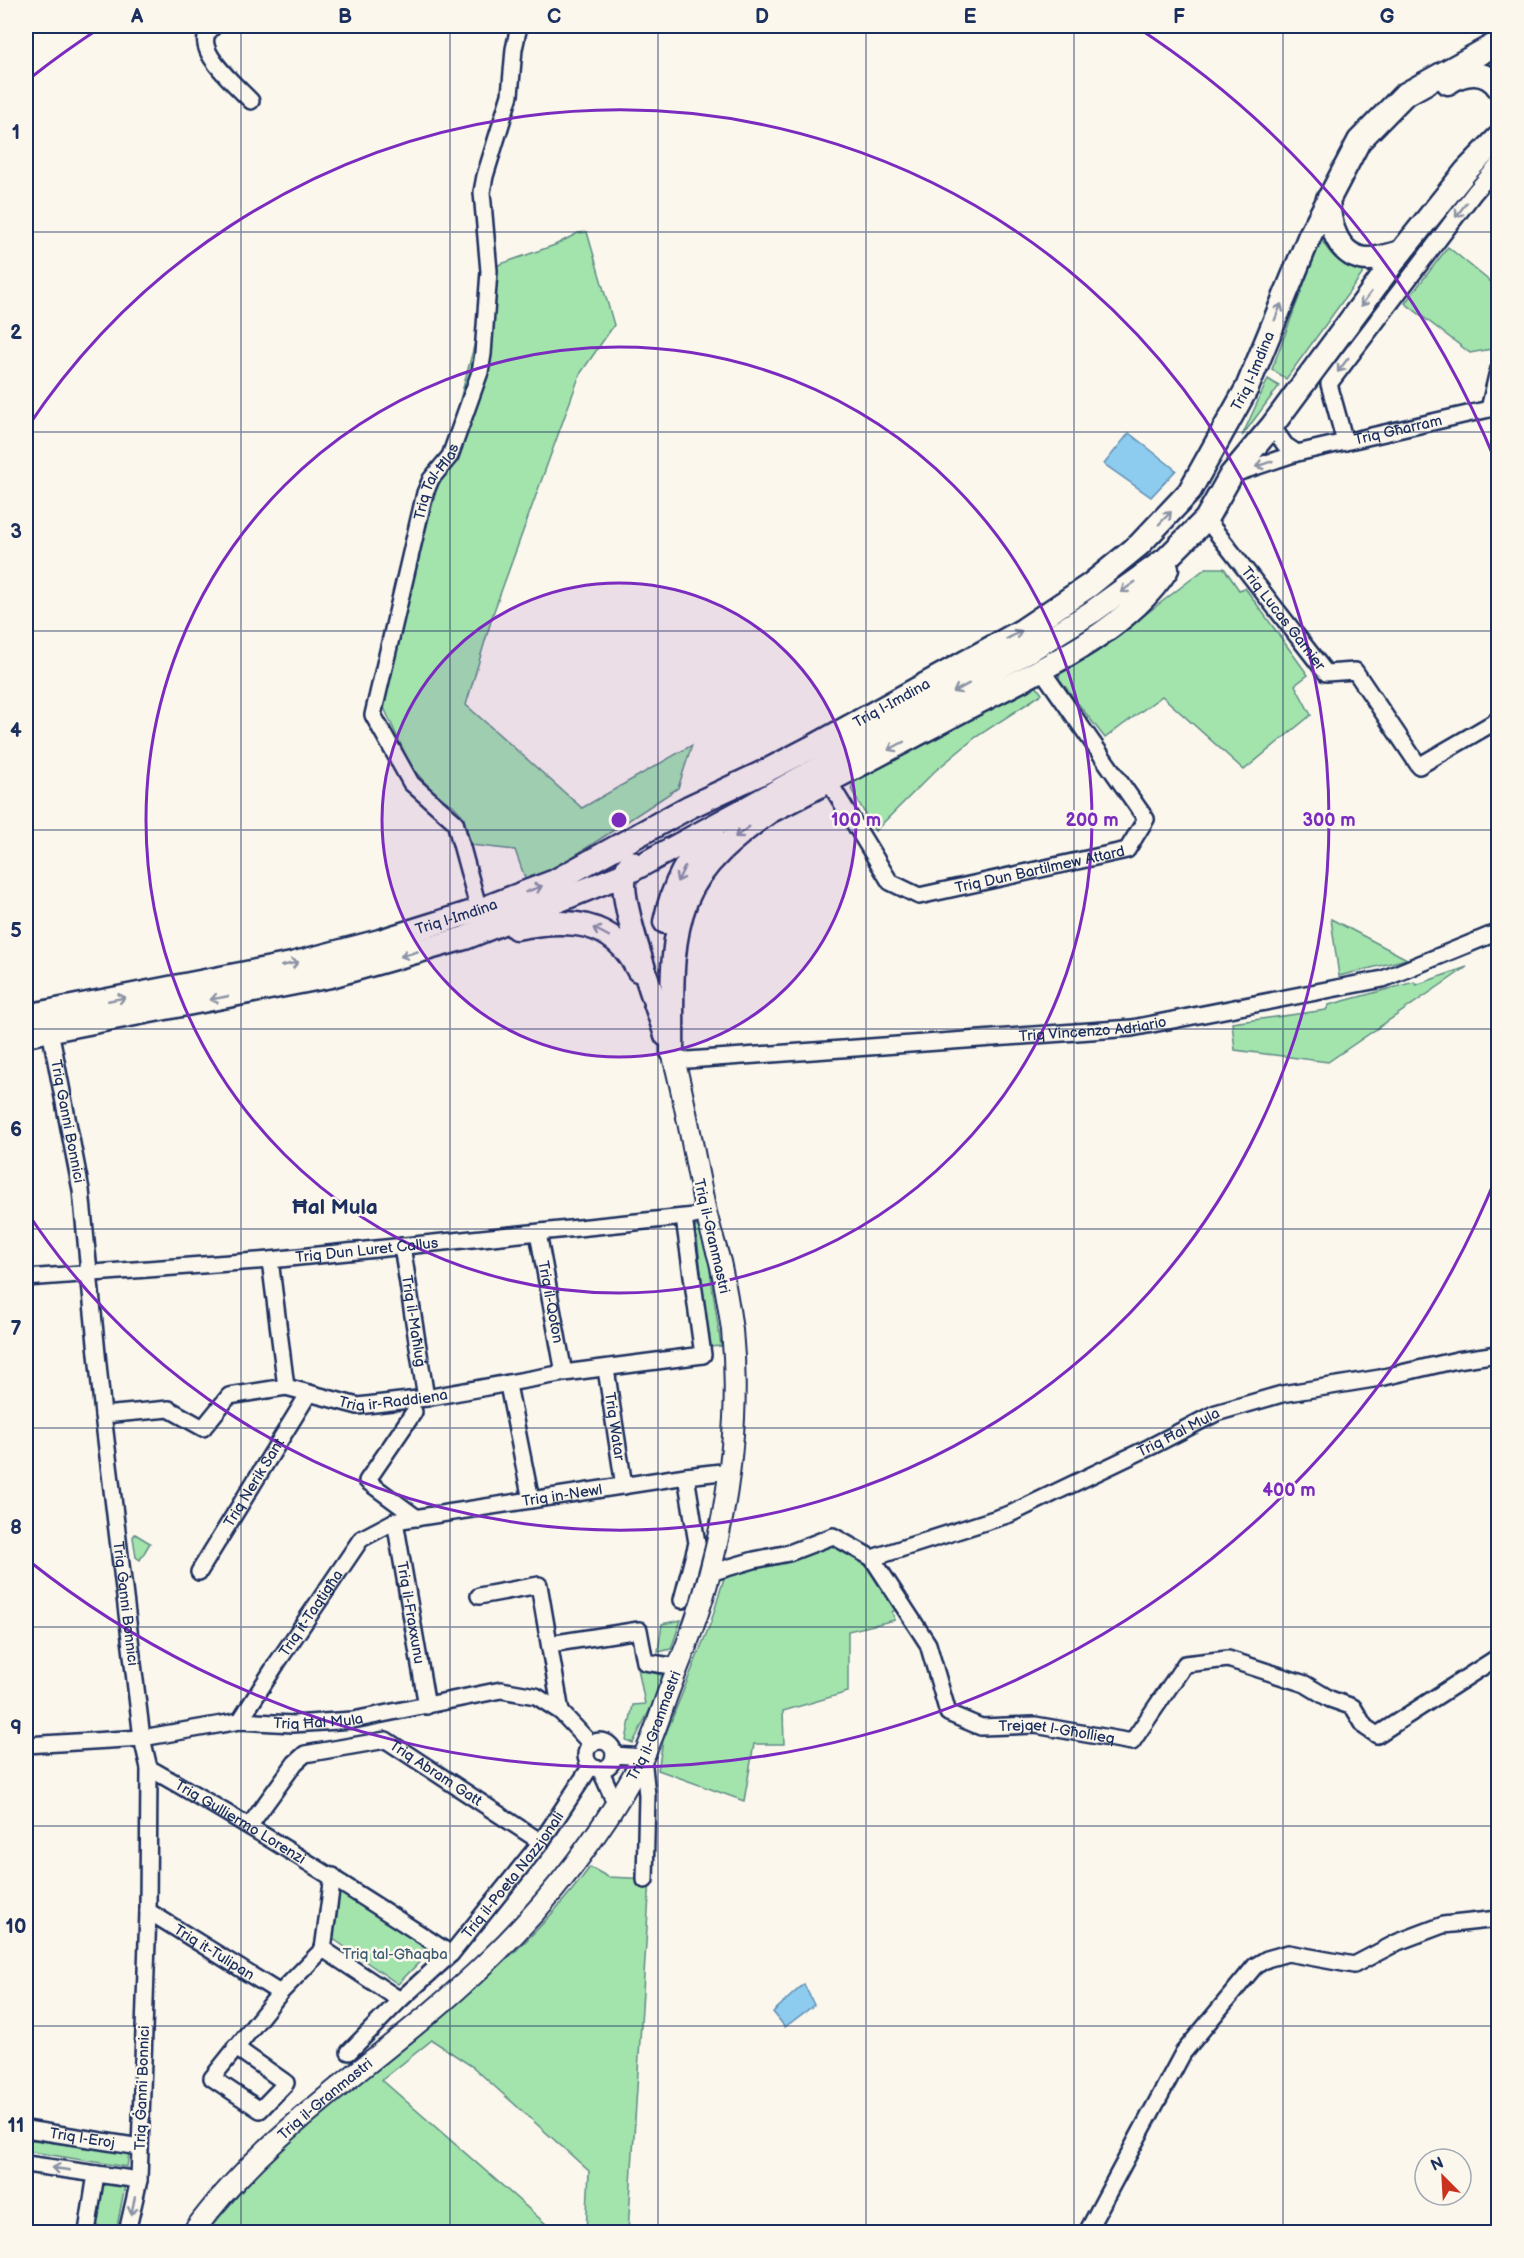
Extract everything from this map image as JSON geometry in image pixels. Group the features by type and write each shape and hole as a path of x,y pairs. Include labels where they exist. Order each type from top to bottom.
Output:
{"highway":[{"name":"Triq l-Imdina","path":"26,1016 292,964 380,941 479,910 555,881 689,807 816,745 1023,630 1090,585 1139,545 1189,492 1247,388 1310,235 1359,141 1404,95 1498,43"},
{"path":"1340,176 1399,117 1455,78 1477,73 1491,78 1498,87"},
{"path":"1466,171 1498,118"},
{"name":"Triq l-Imdina","path":"26,1035 331,976 465,938 624,877 1032,649 1136,583 1166,559 1206,519 1231,475 1272,426 1401,252 1466,171 1498,138"},
{"path":"1328,199 1329,217 1334,233 1349,252 1367,259 1401,252"},
{"path":"673,1056 674,952 686,901 704,871 734,837 769,812 1041,669 1114,626 1158,583 1189,536"},
{"path":"673,1056 635,936 625,895 624,877 638,853 661,834 816,745"},
{"path":"673,1056 661,961 661,947 669,904 679,878 694,854 734,815"},
{"path":"465,938 555,921 585,925 606,934 627,951 634,963 673,1056"}],"main road":[{"name":"Triq il-Granmastri","path":"193,2232 216,2200 249,2165 328,2094 465,1983 519,1930 583,1851 615,1805 643,1757 678,1667 710,1573 729,1471 734,1384 732,1331 720,1264 706,1214 673,1056"}],"street":[{"path":"214,26 206,37 206,48 210,57 251,101"},
{"name":"Triq Tal-Ħlas","path":"479,910 455,822 411,783 373,715 425,493 431,479 450,456 480,372 489,271 482,192 510,95 514,49 519,26"},
{"path":"1345,442 1329,384 1467,201 1498,165"},
{"path":"1494,408 1498,371"},
{"name":"Triq Għarram","path":"1231,475 1297,453 1494,408"},
{"path":"1272,426 1285,446 1297,453"},
{"name":"Triq Lucas Garnier","path":"1206,519 1326,673 1355,671 1419,766 1498,720"},
{"name":"Triq Dun Bartilmew Attard","path":"829,782 890,882 919,896 1127,850 1146,819 1041,669"},
{"name":"Triq Vincenzo Adriario","path":"673,1056 1132,1028 1383,979 1498,932"},
{"name":"Triq Ġanni Bonnici","path":"50,1030 81,1190 103,1415 142,1738 149,1768 148,1911 140,2147 138,2180 127,2232"},
{"name":"Triq Dun Luret Callus","path":"26,1278 270,1260 706,1214"},
{"name":"Triq ir-Raddiena","path":"103,1415 169,1409 203,1428 229,1396 286,1387 358,1406 426,1398 564,1373 703,1355 684,1218"},
{"name":"Triq il-Qoton","path":"538,1233 564,1373"},
{"name":"Triq il-Maħluġ","path":"402,1246 426,1398"},
{"path":"270,1260 286,1387"},
{"name":"Triq Ħal Mula","path":"872,1558 1010,1514 1216,1413 1282,1394 1380,1378 1457,1359 1498,1354"},
{"name":"Triq Watar","path":"606,1369 624,1486"},
{"path":"508,1384 531,1500"},
{"name":"Triq Nerik Sant","path":"199,1572 309,1393"},
{"path":"414,1412 367,1481 417,1518"},
{"name":"Triq in-Newl","path":"395,1521 729,1471"},
{"path":"682,1600 697,1543 686,1476"},
{"name":"Triq il-Fraxxunu","path":"395,1521 427,1706"},
{"name":"Triq it-Taqtigħa","path":"240,1721 361,1539 395,1521"},
{"name":"Trejqet l-Għollieq","path":"710,1573 754,1560 789,1553 833,1536 872,1558 928,1644 948,1713 981,1727 1035,1725 1132,1742 1185,1664 1228,1659 1305,1684 1330,1700 1353,1707 1365,1727 1377,1735 1498,1657"},
{"path":"479,1596 539,1585 561,1712"},
{"path":"550,1644 639,1630 645,1662 678,1667"},
{"name":"Triq Ħal Mula","path":"26,1745 142,1738 240,1721 293,1724 353,1719 501,1690 536,1696 561,1712 591,1744"},
{"name":"Triq Abram Gatt","path":"250,1825 294,1764 305,1754 386,1740 541,1842"},
{"path":"596,1767 612,1763 614,1755 612,1747 604,1741 591,1744 586,1753 588,1762 596,1767 615,1805"},
{"path":"614,1755 643,1757 647,1795 645,1880"},
{"name":"Triq il-Poeta Nazzjonali","path":"349,2052 400,2000 451,1954 541,1842 596,1767"},
{"name":"Triq Gulliermo Lorenzi","path":"149,1768 250,1825 333,1876 451,1954"},
{"path":"235,2047 286,2083 260,2110 212,2078 235,2047 247,2037 280,1993 323,1949 333,1876"},
{"name":"Triq it-Tulipan","path":"148,1911 280,1993"},
{"path":"1087,2232 1183,2053 1256,1966 1267,1959 1288,1953 1354,1965 1398,1942 1443,1925 1498,1919"},
{"path":"323,1949 400,2000"},
{"name":"Triq l-Eroj","path":"26,2129 140,2147"},
{"path":"26,2164 138,2180"},
{"path":"87,2232 96,2174"}],"green space":[{"path":"587,232 614,325 580,374 494,611 466,705 582,808 692,745 678,788 556,868 526,881 515,850 471,845 463,816 453,805 436,796 410,765 381,701 495,266 555,245 578,233"},
{"path":"1321,239 1339,261 1351,267 1366,269 1286,379 1272,369"},
{"path":"1448,247 1498,288 1498,314 1491,349 1470,353 1405,303"},
{"path":"1268,379 1279,386 1242,436"},
{"path":"1206,568 1224,568 1239,590 1245,588 1308,675 1295,685 1311,715 1244,770 1162,696 1105,738 1059,679 1061,667 1146,614"},
{"path":"1026,684 1036,686 1042,694 976,737 935,771 875,831 851,789 855,779"},
{"path":"1331,919 1407,959 1339,976"},
{"path":"1467,967 1328,1062 1235,1050 1232,1023 1326,1010 1329,1005 1414,982 1416,985"},
{"path":"700,1225 704,1230 721,1346 709,1347 697,1236 693,1232 694,1228"},
{"path":"135,1534 150,1543 140,1560 136,1557 133,1537"},
{"path":"823,1544 836,1546 859,1558 877,1576 900,1607 892,1612 895,1620 848,1631 848,1692 783,1711 784,1744 754,1744 744,1801 658,1770 663,1741 711,1622 724,1578 755,1563"},
{"path":"681,1620 671,1649 658,1652 662,1624"},
{"path":"638,1668 661,1675 663,1683 633,1743 626,1740 633,1705 645,1704"},
{"path":"590,1867 608,1877 650,1879 628,2232 586,2232 589,2171 473,2067 432,2040 382,2080 555,2232 207,2232 254,2177 292,2138 492,1973 559,1905"},
{"name":"Triq tal-Għaqba","path":"340,1891 430,1951 398,1984 332,1938"},
{"path":"26,2139 129,2153 127,2167 26,2151"},
{"path":"102,2181 125,2185 116,2232 93,2232"}],"water":[{"path":"1129,433 1176,470 1151,497 1104,464"},
{"path":"804,1984 814,2005 785,2027 773,2012"}],"district":[{"name":"Ħal Mula","path":"335,1207"}]}
